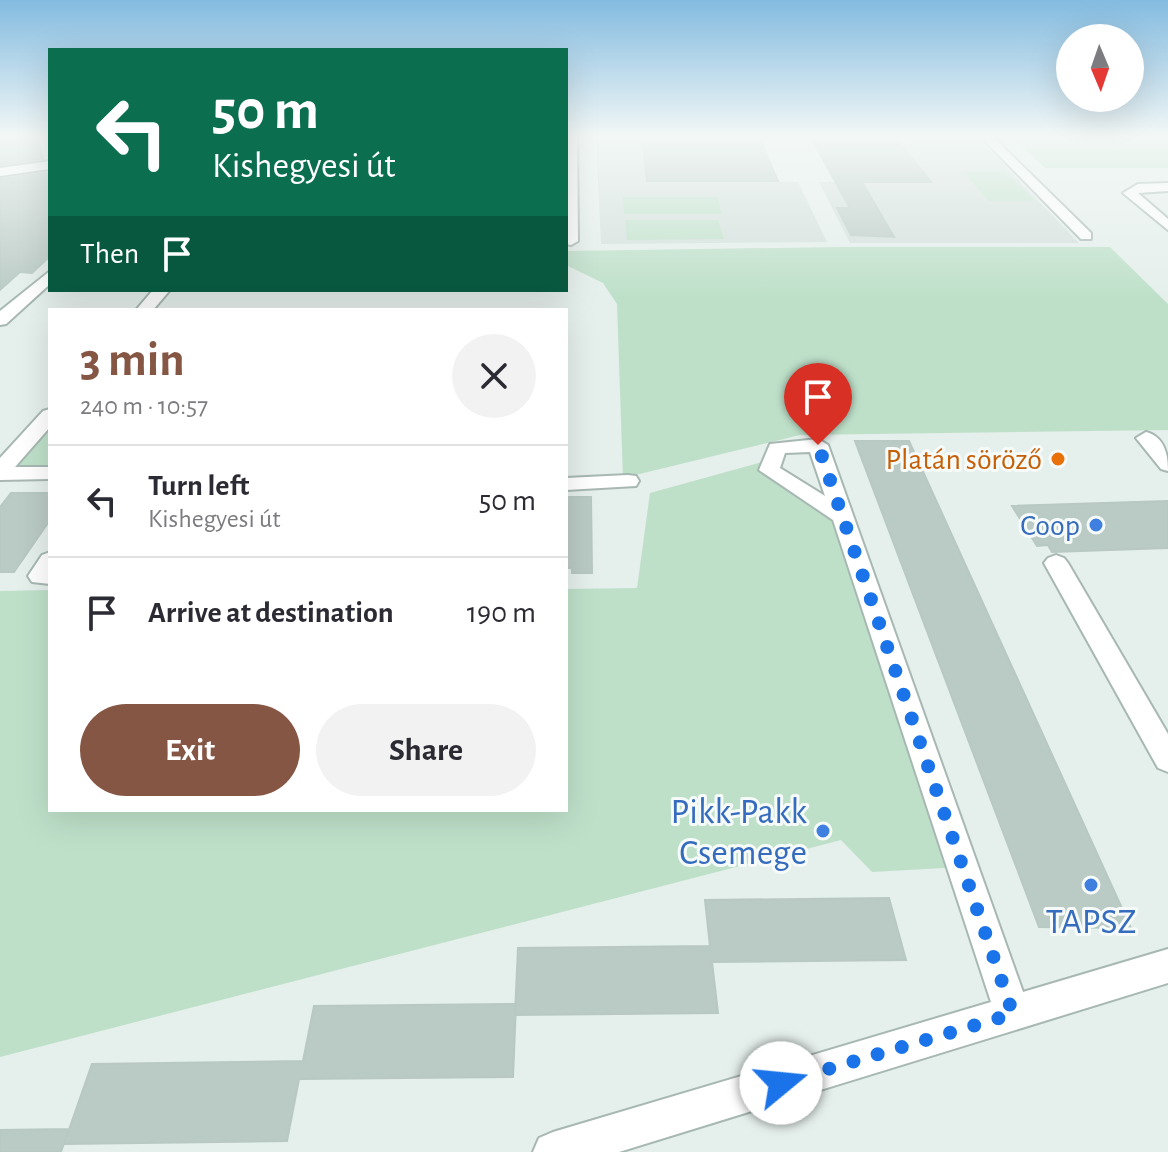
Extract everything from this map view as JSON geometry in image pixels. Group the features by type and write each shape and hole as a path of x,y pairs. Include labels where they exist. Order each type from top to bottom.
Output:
{"street":[{"path":"571,190 571,241"},
{"path":"1040,190 1086,236"},
{"path":"1135,190 1130,193 1168,226"},
{"path":"0,320 48,278"},
{"path":"146,308 160,292"},
{"path":"0,472 48,417"},
{"path":"1146,438 1168,465"},
{"path":"0,472 48,473"},
{"path":"568,484 628,481"},
{"path":"843,517 1013,1014"},
{"path":"48,563 40,576 48,576"},
{"path":"1056,563 1168,760"},
{"path":"553,1152 1168,966"}],"shaded area":[{"path":"598,190 802,190 827,242 601,244"},
{"path":"823,190 1028,190 1079,243 850,243"}],"green space":[{"path":"979,190 1024,190 1035,201 989,201"},
{"path":"623,197 717,197 722,214 624,214"},
{"path":"625,220 718,220 724,239 627,240"},
{"path":"1110,247 1168,304 1168,430 800,435 623,478 617,304 603,283 568,266 568,251"},
{"path":"48,417 48,473 0,471"},
{"path":"773,459 769,469 843,517 962,867 872,872 841,840 0,1057 0,591 48,590 48,812 568,812 568,589 637,588 650,493"}],"building":[{"path":"0,190 48,190 48,258 32,273 20,272 0,290"},
{"path":"840,190 867,190 894,237 851,235 837,208 850,208"},
{"path":"855,441 909,441 1131,928 1039,927"},
{"path":"11,493 48,493 48,523 14,572 0,572 0,507"},
{"path":"568,497 591,497 592,573 572,573 572,568 568,568"},
{"name":"Coop","path":"1168,501 1168,548 1052,552 1048,545 1037,546 1012,506"},
{"path":"889,898 906,960 712,962 718,1013 515,1015 518,948 710,946 705,900"},
{"path":"516,1004 513,1077 299,1079 287,1141 64,1144 92,1064 303,1061 314,1006"},
{"path":"69,1129 61,1152 0,1152 0,1130"}],"place":[{"name":"Platán söröző","path":"1058,459"},
{"name":"Coop","path":"1096,525"},
{"name":"Pikk-Pakk Csemege","path":"823,831"},
{"name":"TAPSZ","path":"1091,885"}],"route":[{"path":"781,1083 1013,1014 818,445"}]}
